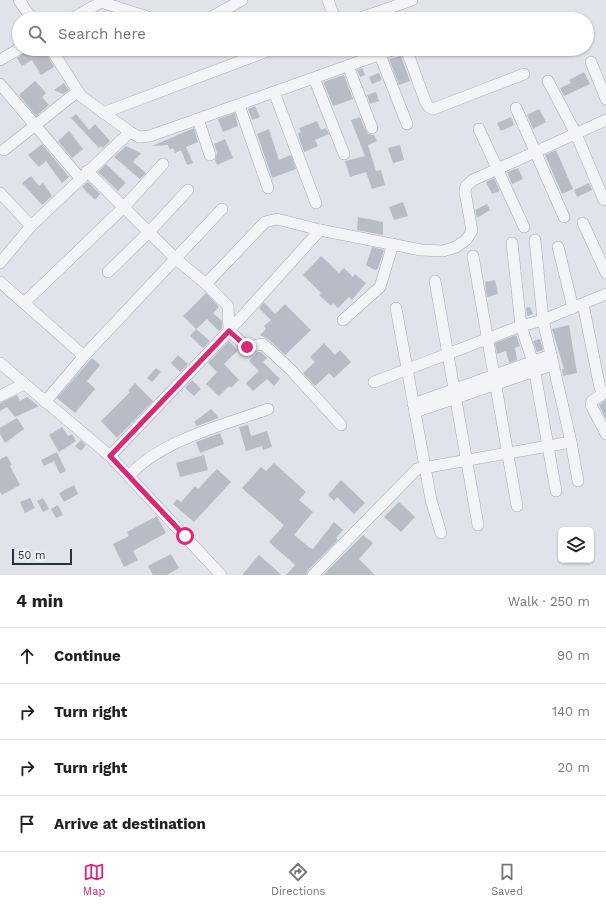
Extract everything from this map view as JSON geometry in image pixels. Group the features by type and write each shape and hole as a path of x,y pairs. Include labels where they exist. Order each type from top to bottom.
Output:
{"street":[{"path":"19,0 27,12"},
{"path":"221,12 242,0"},
{"path":"328,0 332,12"},
{"path":"378,12 412,0"},
{"path":"83,12 103,1 134,12"},
{"path":"0,60 12,53"},
{"path":"55,56 77,92 103,113 139,137 150,136 198,120 377,56"},
{"path":"103,113 254,56"},
{"path":"380,56 407,124"},
{"path":"409,56 426,103 433,109 524,74"},
{"path":"591,62 606,99"},
{"path":"348,66 372,128"},
{"path":"314,78 344,154"},
{"path":"548,81 576,134 604,200"},
{"path":"0,84 83,175 124,207 176,259 206,284 228,306 229,331 247,347 263,344 290,370 341,425"},
{"path":"4,150 77,92"},
{"path":"274,92 316,203"},
{"path":"239,105 268,188"},
{"path":"516,108 564,217"},
{"path":"198,120 210,155"},
{"path":"206,284 265,222 277,219 320,230 421,250 443,250 456,247 466,240 472,231 465,192 466,186 472,180 606,120"},
{"path":"479,129 524,227"},
{"path":"0,263 31,226 130,132"},
{"path":"24,303 124,207 163,164"},
{"path":"108,272 150,232 188,190"},
{"path":"0,193 31,226"},
{"path":"46,402 84,356 222,210"},
{"path":"583,223 606,273"},
{"path":"110,456 229,331 320,230"},
{"path":"535,240 543,320 571,442 578,481"},
{"path":"512,243 521,326 534,366 556,491"},
{"path":"343,320 380,287 393,244"},
{"path":"558,247 578,306 603,390 592,400 591,404 606,434"},
{"path":"472,256 517,506"},
{"path":"435,281 478,525"},
{"path":"0,282 84,356"},
{"path":"374,382 521,326 543,320 606,294"},
{"path":"396,308 424,467 433,510 441,533"},
{"path":"414,408 551,360"},
{"path":"0,363 110,456 221,575"},
{"path":"0,396 24,384"},
{"path":"129,476 144,462 180,442 268,409"},
{"path":"313,575 410,474 424,467 571,442"}],"building":[{"path":"20,56 48,56 54,67 41,75 32,60 22,66 17,58"},
{"path":"401,56 410,81 399,85 389,59"},
{"path":"362,68 365,75 360,77 357,70"},
{"path":"584,72 590,84 564,96 560,88 571,83 569,80"},
{"path":"379,73 382,80 372,84 369,77"},
{"path":"344,75 353,99 333,106 323,82"},
{"path":"35,81 46,93 42,97 49,105 36,116 19,95"},
{"path":"64,83 69,90 63,94 54,90"},
{"path":"376,92 379,101 370,104 367,95"},
{"path":"255,106 260,117 252,120 248,109"},
{"path":"539,109 546,122 533,129 527,115"},
{"path":"235,113 238,126 223,132 218,119"},
{"path":"76,114 89,130 95,124 110,141 103,148 101,146 99,148 71,118"},
{"path":"360,117 368,134 374,135 377,141 368,145 376,171 381,170 385,185 372,189 366,172 350,177 345,161 365,156 351,120"},
{"path":"511,117 514,125 501,131 497,123"},
{"path":"317,121 321,130 326,128 329,134 315,140 318,146 304,152 299,138 298,133 301,132 299,128"},
{"path":"194,128 198,142 186,147 193,163 187,165 181,150 175,153 173,148 170,150 168,145 152,146"},
{"path":"269,129 279,160 291,155 296,169 272,178 257,134"},
{"path":"69,131 83,149 72,158 58,141"},
{"path":"225,139 233,158 217,165 215,160 217,153 214,144"},
{"path":"42,144 69,177 62,183 46,161 39,167 28,155"},
{"path":"400,145 404,160 393,163 388,148"},
{"path":"126,146 141,153 133,162 146,173 140,179 114,157"},
{"path":"556,150 573,189 562,194 545,155"},
{"path":"106,164 126,183 118,191 98,172"},
{"path":"518,168 523,179 512,184 507,172"},
{"path":"31,176 39,186 43,183 52,196 42,205 22,183"},
{"path":"494,178 500,191 492,194 486,182"},
{"path":"88,182 100,194 95,200 82,187"},
{"path":"589,183 592,190 577,197 574,190"},
{"path":"403,202 408,216 394,220 389,207"},
{"path":"487,204 490,210 477,218 475,210"},
{"path":"358,217 383,222 383,235 357,230"},
{"path":"372,247 384,250 378,269 375,270 366,265"},
{"path":"321,256 339,273 344,268 353,277 355,274 366,283 352,300 349,297 338,308 333,303 331,306 319,295 321,293 303,275"},
{"path":"495,280 498,294 487,297 485,282"},
{"path":"206,293 219,307 213,313 222,321 222,328 219,331 207,319 196,329 183,316"},
{"path":"264,302 275,314 285,304 311,330 285,355 268,339 260,335 266,329 264,326 271,320 259,308"},
{"path":"530,307 533,314 527,316 526,308"},
{"path":"569,325 577,373 563,376 562,369 564,369 552,329"},
{"path":"196,329 210,341 203,348 190,336"},
{"path":"516,335 520,346 515,348 517,360 509,363 506,351 497,354 495,343"},
{"path":"540,339 543,350 537,352 533,341"},
{"path":"229,341 238,350 224,364 239,380 231,388 229,386 219,396 206,384 217,372 208,363"},
{"path":"324,343 335,355 340,350 351,362 334,378 329,373 315,386 303,373 315,362 310,357"},
{"path":"257,352 261,352 267,358 263,362 280,379 274,386 267,379 253,391 246,383 259,371 249,361"},
{"path":"178,355 188,364 180,372 171,363"},
{"path":"92,358 100,365 87,381 95,389 75,413 57,398"},
{"path":"156,368 161,372 152,382 147,378"},
{"path":"192,380 201,389 194,396 185,388"},
{"path":"135,383 153,401 117,438 101,421 130,392 128,391"},
{"path":"17,395 20,401 27,397 39,406 15,417 7,407 0,411 0,403"},
{"path":"606,400 606,419 599,405"},
{"path":"211,409 219,418 197,426 194,422"},
{"path":"17,418 24,429 5,443 0,434 0,428"},
{"path":"248,425 251,436 267,431 272,447 263,450 262,446 246,451 239,427"},
{"path":"62,427 68,436 72,434 76,441 59,452 49,435"},
{"path":"220,433 224,444 200,453 196,442"},
{"path":"81,440 86,445 81,451 75,446"},
{"path":"57,452 66,471 60,474 54,461 44,466 41,460"},
{"path":"204,455 208,470 180,477 176,463"},
{"path":"7,456 12,465 10,466 20,485 2,495 0,492 0,459"},
{"path":"274,463 306,492 299,500 313,512 294,535 313,549 334,522 343,530 336,538 338,540 308,570 306,575 286,575 295,565 269,542 284,525 242,488 261,467 266,471"},
{"path":"217,469 231,482 194,522 173,504 177,499 181,502 195,486 198,489"},
{"path":"341,480 365,503 354,514 337,497 334,501 328,495"},
{"path":"74,485 78,494 64,502 59,493"},
{"path":"30,498 35,508 25,513 20,502"},
{"path":"43,498 49,509 43,512 37,501"},
{"path":"399,502 415,517 401,532 384,517"},
{"path":"58,505 63,515 56,518 51,509"},
{"path":"157,516 166,533 133,551 138,560 124,567 113,544 129,536 127,532"},
{"path":"363,535 373,543 359,559 375,575 323,575"},
{"path":"171,554 179,568 167,575 153,575 148,566"},
{"path":"259,555 274,568 281,575 242,575"}],"route":[{"path":"185,536 110,456 229,331 247,347"}]}
